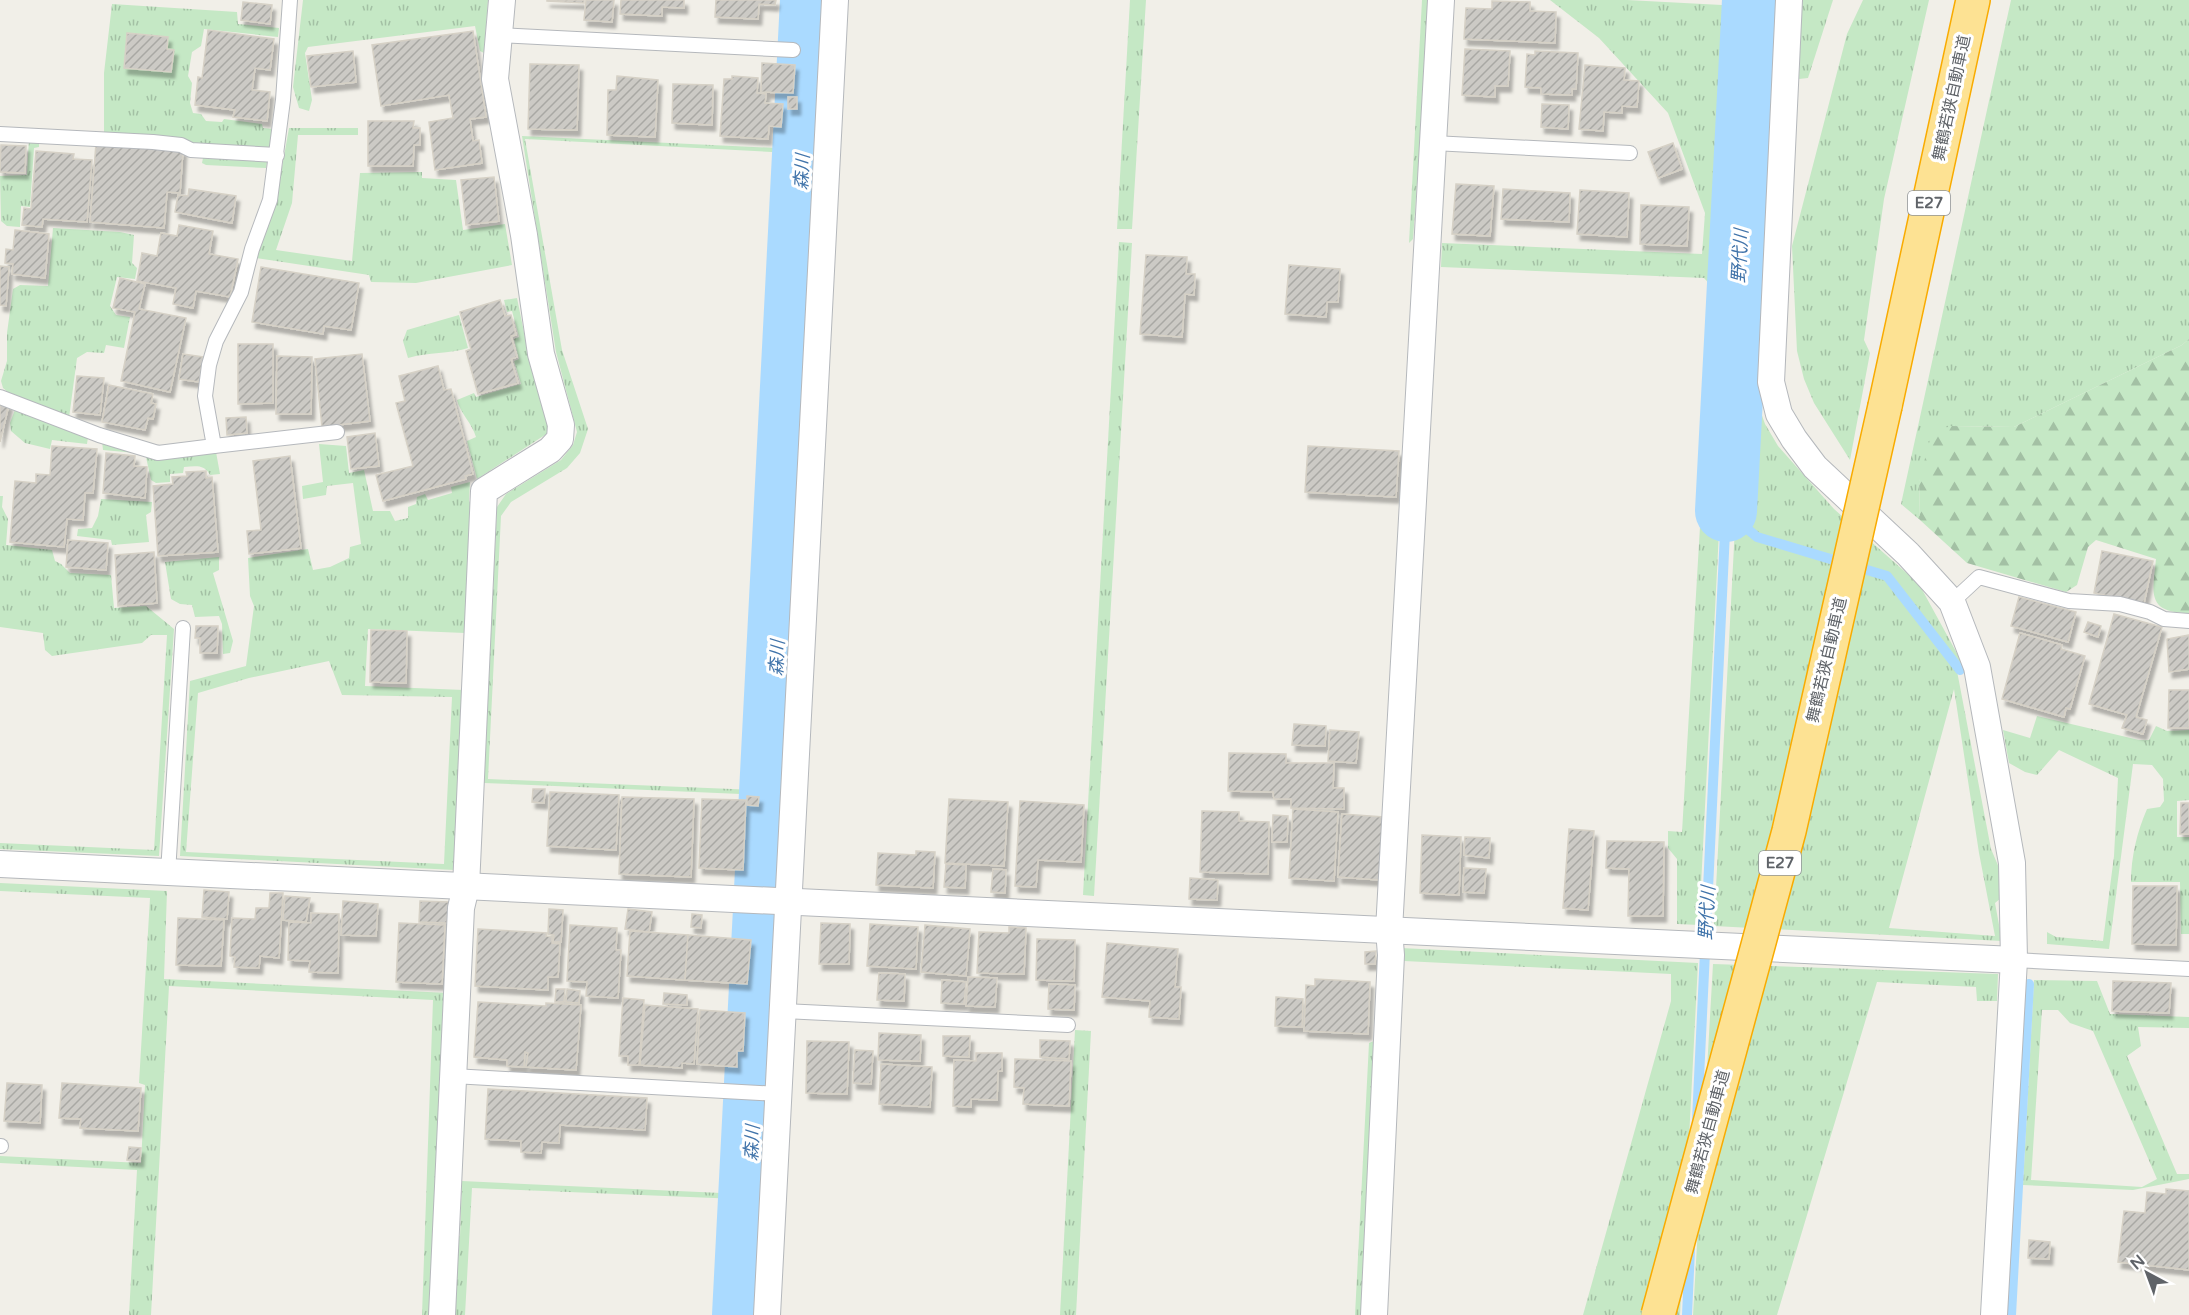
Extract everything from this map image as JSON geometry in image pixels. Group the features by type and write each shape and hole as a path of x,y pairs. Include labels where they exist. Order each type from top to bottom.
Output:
{"highway":[{"name":"舞鶴若狭自動車道","path":"1658,1315 1789,831 1885,406 1973,0"}],"street":[{"path":"442,1315 461,908 466,886 484,490 550,450 560,439 561,425 541,354 524,235 495,79 502,0"},
{"path":"767,1315 773,1094 784,1011 774,900 835,0"},
{"path":"1374,1315 1391,967 1389,930 1441,0"},
{"path":"1789,0 1771,382 1779,414 1815,467 1908,554 1952,602 1977,667 2012,863 2014,960 1994,1315"},
{"path":"0,864 1723,948 2014,960"}],"lane":[{"path":"214,446 205,396 209,365 216,341 241,291 252,249 270,200 277,155 290,0"},
{"path":"498,35 793,51"},
{"path":"0,134 153,142 181,145 190,150 277,155"},
{"path":"1433,143 1630,153"},
{"path":"0,397 99,435 158,453 337,432"},
{"path":"1952,602 1979,577 2069,601 2120,604 2150,612 2164,619 2189,621"},
{"path":"168,873 183,628"},
{"path":"2014,960 2189,969"},
{"path":"784,1011 1068,1025"},
{"path":"453,1076 773,1094"}],"green space":[{"path":"303,0 488,0 484,53 480,51 475,26 308,47 305,53 312,100 309,111 299,108 293,87"},
{"path":"1130,0 1146,0 1132,229 1117,229"},
{"path":"1422,0 1430,0 1413,239 1409,243"},
{"path":"1550,0 1627,0 1722,5 1723,0 1746,0 1699,925 1677,924 1677,859 1668,848 1668,831 1682,832 1714,289 1704,278 1441,267 1442,243 1702,254 1705,213 1668,113 1599,38"},
{"path":"1760,0 1775,0 1760,304 1754,313 1743,313"},
{"path":"1802,0 1833,0 1808,78 1799,79"},
{"path":"1863,0 1929,0 1884,199 1864,340 1870,353 1850,460 1814,403 1804,379 1797,351 1792,246 1847,34"},
{"path":"2011,0 2189,0 2189,339 2182,345 2014,427 1951,426 1919,481 1920,520 1901,504"},
{"path":"112,4 237,12 238,24 279,28 278,37 204,29 201,46 192,52 188,76 192,83 190,103 193,113 201,114 206,121 222,122 224,119 262,124 263,128 273,129 266,168 206,165 202,163 203,158 239,158 155,136 104,133 104,73"},
{"path":"289,128 358,128 358,135 298,135 292,203 276,250 352,261 360,173 422,172 422,178 456,180 463,230 505,224 512,265 416,283 371,282 369,275 256,258 276,201"},
{"path":"522,136 798,149 765,795 484,783 497,507 506,494 561,460 573,445 577,432 556,352","holes":["525,139 792,153 759,777 756,790 488,779 501,516 511,502 567,468 580,453 588,429 562,350"]},
{"path":"29,139 39,140 39,147 34,148 30,207 21,206 20,227 7,226 1,221 0,176 27,175"},
{"path":"53,228 134,235 132,263 137,268 135,279 117,277 110,306 116,315 130,317 124,348 106,345 104,353 87,352 77,358 69,418 10,394 3,388 1,381 7,361 7,333 13,289 20,285 48,286"},
{"path":"1119,242 1132,243 1094,896 1083,895"},
{"path":"517,298 527,347 550,426 548,433 477,479 467,441 476,437 457,400 474,393 476,397 521,384 514,361 519,359 514,339 519,337 512,311 507,312 504,300"},
{"path":"459,315 468,348 408,358 403,341 407,330"},
{"path":"1745,337 1757,337 1758,404 1765,424 1778,446 1834,509 1919,584 1965,668 1957,671 1991,849 2000,870 2001,898 1995,903 2002,941 1714,926","holes":["1954,689 1979,853 1995,936 1889,928"]},
{"path":"2189,339 2189,613 2175,612 2158,604 2154,590 2156,559 2096,540 2088,547 2077,585 2066,592 1967,563 1920,520 1919,481 1932,432 1951,426 2014,427 2182,345"},
{"path":"16,407 88,437 87,444 52,440 50,449 25,443 11,431 10,423"},
{"path":"102,441 157,459 216,452 220,474 210,475 208,471 199,467 184,467 183,473 170,474 170,482 156,483 151,480 146,457 136,453 103,450"},
{"path":"319,444 346,446 349,473 364,470 373,511 390,511 395,521 408,518 408,507 416,504 417,497 425,494 428,500 452,493 451,487 470,482 469,501 473,506 465,633 368,629 365,686 464,690 454,870 180,856 190,681 246,666 254,606 250,596 248,558 308,549 313,570 330,567 349,558 350,547 361,544 353,483 327,486 326,495 303,499 302,486 323,482","holes":["329,661 342,695 452,697 444,864 186,852 198,693 249,678"]},
{"path":"0,496 3,496 2,507 8,519 6,545 52,550 55,561 70,573 111,575 114,608 146,606 174,629 159,856 0,849 0,843 154,850 167,635 151,635 142,643 52,656 45,650 43,633 0,627"},
{"path":"101,499 152,502 151,512 146,515 149,542 112,545 111,540 77,536 78,529 92,528 98,516"},
{"path":"219,557 219,570 213,573 233,641 230,653 223,654 222,624 219,616 195,617 192,605 180,604 171,599 165,562"},
{"path":"2037,716 2139,740 2149,740 2156,726 2167,731 2189,730 2189,800 2177,801 2177,837 2189,837 2189,934 2181,934 2180,882 2131,882 2133,854 2143,818 2147,809 2160,807 2164,801 2163,779 2152,765 2133,764 2109,949 2047,944 2047,932 2056,937 2103,941 2114,856 2118,778 2059,750 2037,775 2025,772 2009,763 2003,730 2030,738"},
{"path":"0,883 167,891 164,979 448,993 433,1315 422,1315 433,1000 169,986 151,1315 129,1315 137,1170 0,1163 0,1156 141,1163 145,1085 139,1083 150,898 0,891"},
{"path":"1378,948 1384,949 1366,1315 1355,1315 1369,1043 1374,1041"},
{"path":"1401,948 1698,963 1680,1315 1583,1315 1671,1001 1671,974 1404,961 1385,1315"},
{"path":"1713,964 1998,974 1997,1001 1977,1001 1976,987 1877,982 1777,1315 1693,1315"},
{"path":"2034,980 2097,981 2110,1014 2189,1017 2189,1028 2138,1027 2141,1046 2127,1056 2177,1174 2189,1174 2189,1179 2133,1190 2023,1185","holes":["2042,1010 2058,1010 2070,1023 2093,1031 2157,1179 2142,1187 2031,1180"]},
{"path":"1075,1030 1091,1031 1076,1315 1060,1315"},
{"path":"462,1181 743,1194 737,1315 732,1315 738,1199 472,1188 465,1315 451,1315 455,1237 460,1236"}],"building":[{"path":"584,0 584,3 547,1"},
{"path":"586,0 614,0 612,22 584,20"},
{"path":"621,0 684,0 684,8 662,7 662,16 620,14"},
{"path":"716,0 776,0 775,5 759,4 758,19 715,17"},
{"path":"1492,1 1530,2 1530,11 1556,12 1555,43 1464,39 1466,8 1492,9"},
{"path":"243,2 272,5 270,24 241,20"},
{"path":"208,30 274,39 270,70 255,68 252,90 270,92 267,121 233,117 235,110 195,105 198,77 202,78"},
{"path":"473,31 486,117 470,119 473,141 479,140 482,163 435,170 429,122 453,118 449,95 381,106 372,45"},
{"path":"127,33 168,37 167,49 174,50 171,72 124,68"},
{"path":"1465,49 1510,51 1508,86 1495,86 1495,97 1462,95"},
{"path":"353,51 356,82 311,87 307,56"},
{"path":"1535,51 1578,53 1576,89 1572,89 1572,95 1541,94 1541,88 1525,87 1527,54 1535,55"},
{"path":"762,63 795,65 793,93 761,92"},
{"path":"530,64 579,65 577,130 528,129"},
{"path":"1585,65 1625,68 1624,80 1639,81 1637,107 1622,106 1622,113 1604,112 1603,131 1579,129"},
{"path":"617,76 658,80 655,137 607,135 608,90 616,90"},
{"path":"732,76 758,78 757,93 766,94 765,103 783,104 781,127 769,126 768,139 720,136 724,79 732,79"},
{"path":"673,84 713,85 712,125 672,123"},
{"path":"788,97 797,97 797,109 788,109"},
{"path":"1542,104 1569,105 1568,129 1541,127"},
{"path":"368,121 414,121 413,128 420,128 420,145 414,145 413,166 368,166"},
{"path":"96,143 183,150 180,193 167,192 164,228 90,222"},
{"path":"1673,143 1682,169 1658,178 1648,152"},
{"path":"1,145 26,146 25,173 0,172"},
{"path":"36,151 74,154 73,159 92,160 87,222 43,219 42,227 22,225 24,208 31,209"},
{"path":"494,177 499,221 466,225 461,180"},
{"path":"1456,184 1494,186 1490,236 1452,234"},
{"path":"189,189 236,196 232,223 175,212 178,195 188,196"},
{"path":"1503,189 1570,193 1569,222 1501,219"},
{"path":"1580,190 1629,193 1627,237 1577,234"},
{"path":"1641,205 1689,207 1687,246 1640,244"},
{"path":"179,225 213,231 209,254 238,259 230,297 196,291 193,308 173,304 176,288 137,281 142,253 157,256 161,233 177,236"},
{"path":"15,230 49,234 45,278 12,274 13,264 5,263 6,249 13,250"},
{"path":"1146,255 1187,257 1186,274 1195,274 1194,295 1185,294 1182,337 1140,334"},
{"path":"1289,265 1340,269 1338,302 1327,302 1326,317 1285,314"},
{"path":"0,266 9,267 6,306 0,305"},
{"path":"261,267 359,283 351,330 324,326 323,334 252,322"},
{"path":"120,278 145,284 139,309 186,318 170,392 121,381 135,312 113,308"},
{"path":"500,300 505,316 511,315 516,335 511,336 517,357 511,359 518,383 478,394 466,351 471,349 460,312"},
{"path":"238,344 273,344 273,403 238,404"},
{"path":"183,354 203,357 199,382 179,379"},
{"path":"362,354 370,421 322,427 315,359"},
{"path":"277,356 312,357 311,414 276,414"},
{"path":"438,366 444,390 451,389 473,474 465,476 466,479 383,501 376,475 413,466 396,403 405,401 399,376"},
{"path":"77,376 104,378 100,415 73,412"},
{"path":"109,385 153,394 151,403 156,404 153,419 148,418 145,430 102,422"},
{"path":"0,402 9,404 0,442"},
{"path":"246,417 247,433 227,435 226,418"},
{"path":"375,433 379,466 351,469 347,437"},
{"path":"52,446 97,449 93,493 85,493 83,520 67,519 64,547 10,542 15,481 36,483 36,474 50,475"},
{"path":"1308,446 1399,451 1396,497 1305,492"},
{"path":"106,453 135,456 134,466 147,467 145,498 103,493"},
{"path":"290,456 301,548 249,554 247,531 261,530 253,461"},
{"path":"206,471 206,478 212,477 218,552 158,556 153,486 173,484 172,477 187,476 186,472"},
{"path":"68,540 108,543 106,570 66,567"},
{"path":"2102,551 2153,561 2144,603 2094,593"},
{"path":"154,552 157,603 118,606 115,555"},
{"path":"2019,597 2076,612 2068,642 2011,626"},
{"path":"2114,614 2162,627 2136,717 2147,720 2143,734 2122,728 2127,715 2089,704"},
{"path":"2088,622 2101,626 2098,637 2084,632"},
{"path":"196,626 218,626 217,653 200,653 200,638 195,638"},
{"path":"371,630 407,631 406,683 370,682"},
{"path":"2020,633 2062,645 2061,649 2085,656 2070,709 2066,708 2064,717 2002,699"},
{"path":"2189,635 2189,669 2169,672 2167,639"},
{"path":"2169,690 2189,690 2189,728 2168,728"},
{"path":"1294,724 1326,726 1325,746 1292,745"},
{"path":"1330,730 1359,732 1356,763 1328,761"},
{"path":"1229,753 1286,754 1286,763 1334,763 1333,788 1344,788 1344,809 1291,808 1291,799 1274,799 1273,792 1228,791"},
{"path":"533,789 545,789 544,803 532,802"},
{"path":"550,792 619,795 616,850 547,846"},
{"path":"747,796 759,797 758,806 747,805"},
{"path":"622,797 694,799 691,877 619,874"},
{"path":"702,799 746,800 743,870 699,868"},
{"path":"949,799 1008,802 1004,866 945,863"},
{"path":"1020,801 1084,805 1081,862 1038,860 1036,887 1015,886"},
{"path":"2181,803 2189,803 2189,834 2180,834"},
{"path":"1293,809 1338,812 1334,881 1289,878"},
{"path":"1202,811 1239,812 1239,821 1269,822 1268,874 1200,872"},
{"path":"1342,814 1384,817 1380,880 1338,877"},
{"path":"1273,815 1288,816 1287,842 1272,842"},
{"path":"1569,829 1594,831 1588,910 1563,908"},
{"path":"1422,835 1461,837 1459,895 1420,893"},
{"path":"1465,837 1490,838 1489,858 1464,855"},
{"path":"1607,841 1664,842 1663,916 1628,916 1629,869 1606,868"},
{"path":"916,851 935,852 933,888 876,885 878,853 916,855"},
{"path":"946,864 966,865 965,888 944,887"},
{"path":"1464,868 1486,869 1484,893 1463,892"},
{"path":"993,869 1006,870 1005,893 991,892"},
{"path":"1190,878 1218,880 1217,900 1189,899"},
{"path":"2133,886 2177,886 2176,945 2132,944"},
{"path":"204,890 229,892 227,919 202,917"},
{"path":"270,893 283,893 279,958 260,956 259,968 234,967 235,957 230,956 232,918 255,919 256,908 269,908"},
{"path":"285,896 310,898 306,922 283,920"},
{"path":"343,901 378,904 376,936 341,935"},
{"path":"420,901 449,902 447,923 419,922"},
{"path":"549,909 563,910 561,942 553,942 554,935 548,934"},
{"path":"628,909 652,912 649,932 625,929"},
{"path":"311,913 339,914 338,973 309,972 310,961 288,960 289,922 311,923"},
{"path":"692,914 702,915 701,928 691,927"},
{"path":"178,918 224,920 221,966 176,965"},
{"path":"399,923 445,925 442,984 396,982"},
{"path":"821,923 850,924 849,964 819,964"},
{"path":"870,924 918,927 916,969 867,966"},
{"path":"570,925 617,928 616,950 621,950 618,998 586,996 587,982 567,981"},
{"path":"925,925 970,929 966,976 921,972"},
{"path":"1009,927 1026,928 1024,974 977,973 979,932 1009,933"},
{"path":"478,929 547,933 546,936 552,937 552,943 560,944 558,977 548,977 548,990 475,986"},
{"path":"630,931 688,935 685,980 627,976"},
{"path":"688,935 751,940 747,984 685,980"},
{"path":"1037,939 1075,940 1074,981 1036,980"},
{"path":"1107,943 1178,949 1175,987 1181,987 1179,1019 1149,1017 1150,1001 1102,997"},
{"path":"1376,951 1375,964 1365,964 1365,952"},
{"path":"879,973 905,974 904,1001 877,1000"},
{"path":"968,977 997,978 995,1007 966,1006"},
{"path":"1315,979 1370,982 1368,1034 1304,1031 1306,985 1315,986"},
{"path":"942,980 966,982 964,1004 941,1003"},
{"path":"2113,981 2171,983 2169,1013 2112,1011"},
{"path":"1049,984 1075,985 1074,1010 1048,1009"},
{"path":"556,989 565,989 564,1002 555,1002"},
{"path":"567,989 580,991 579,1003 566,1002"},
{"path":"664,993 687,995 687,1005 663,1004"},
{"path":"1276,997 1303,999 1302,1027 1275,1026"},
{"path":"623,998 644,1000 639,1065 628,1065 628,1056 619,1056"},
{"path":"478,1002 546,1006 546,1003 581,1005 576,1070 526,1067 528,1053 525,1052 524,1067 507,1066 507,1060 474,1057"},
{"path":"645,1005 698,1009 694,1064 682,1063 682,1068 640,1065"},
{"path":"700,1010 745,1013 743,1051 737,1051 737,1067 697,1064"},
{"path":"879,1033 921,1035 920,1061 878,1060"},
{"path":"943,1036 970,1036 969,1057 943,1056"},
{"path":"1040,1040 1070,1041 1069,1059 1040,1057"},
{"path":"807,1041 849,1042 847,1094 806,1093"},
{"path":"855,1050 873,1051 871,1084 853,1083"},
{"path":"976,1053 1002,1053 1002,1071 998,1071 997,1100 971,1099 971,1107 953,1106 954,1060 976,1061"},
{"path":"1015,1059 1071,1061 1069,1106 1023,1104 1024,1088 1014,1087"},
{"path":"881,1064 932,1067 930,1107 879,1104"},
{"path":"7,1083 42,1085 40,1123 4,1121"},
{"path":"62,1083 141,1088 138,1131 80,1128 81,1119 59,1118"},
{"path":"488,1089 647,1098 645,1130 560,1125 559,1143 542,1142 541,1153 521,1152 521,1141 485,1139"},
{"path":"129,1147 141,1148 140,1161 127,1160"},
{"path":"2166,1189 2189,1191 2189,1270 2118,1262 2124,1211 2145,1213 2147,1192 2166,1194"},
{"path":"2029,1240 2050,1242 2049,1259 2028,1258"}],"waterway":[{"name":"森川","path":"743,1315 811,0"},
{"name":"野代川","path":"1726,511 1753,0"},
{"name":"野代川","path":"1726,511 1757,537 1887,576 1960,670"},
{"name":"野代川","path":"1697,1120 1726,511"},
{"name":"野代川","path":"2011,1315 2029,984"},
{"name":"野代川","path":"1687,1315 1690,1249"}]}
